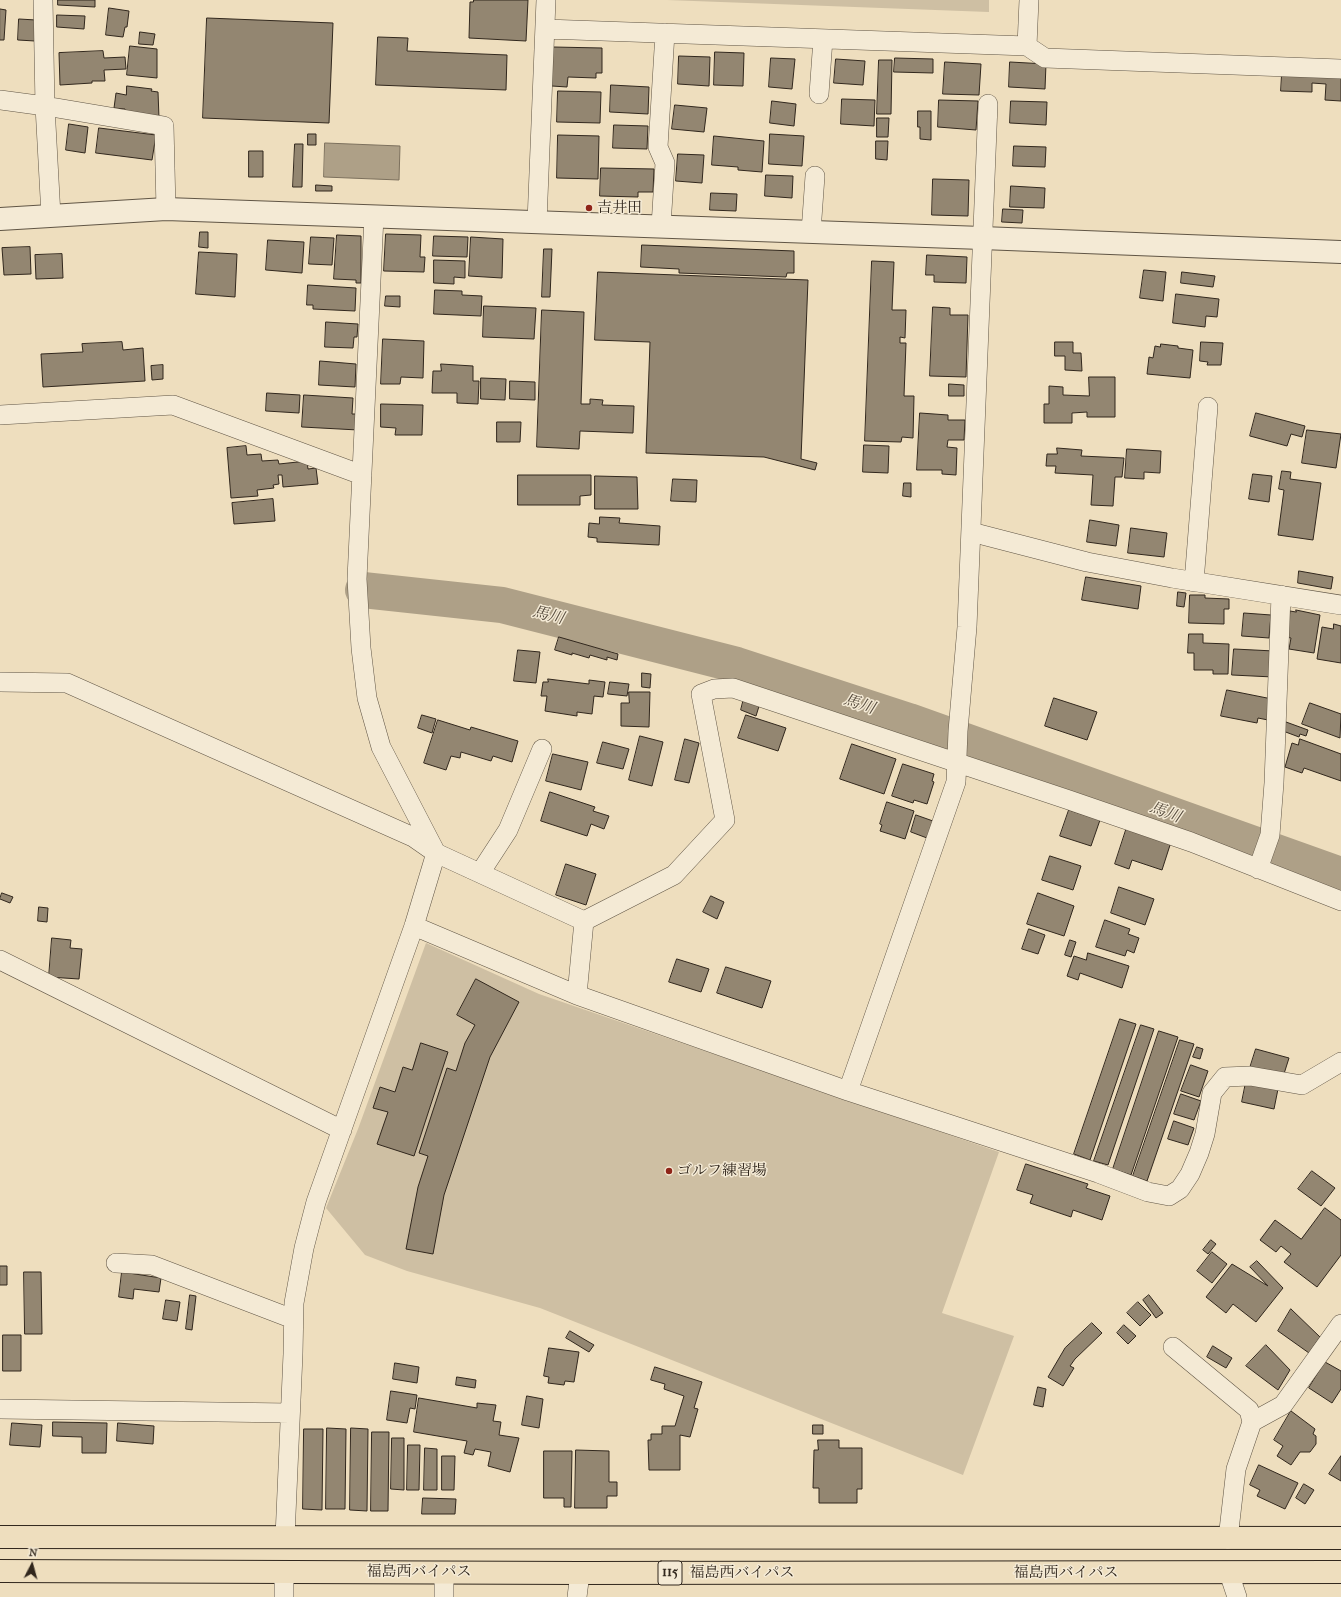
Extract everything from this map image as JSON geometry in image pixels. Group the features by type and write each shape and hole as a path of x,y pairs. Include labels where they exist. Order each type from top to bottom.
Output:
{"highway":[{"path":"0,1537 1341,1538"},
{"name":"福島西バイパス","path":"0,1571 580,1573 1341,1572"}],"street":[{"path":"44,0 45,106 51,216"},
{"path":"537,222 546,0"},
{"path":"1027,46 1029,0"},
{"path":"545,29 1027,46 1045,58 1341,69"},
{"path":"661,226 665,163 658,147 665,33"},
{"path":"819,94 823,39"},
{"path":"0,100 164,126 166,210"},
{"path":"848,1091 956,782 958,731 967,627 988,104"},
{"path":"811,232 815,176"},
{"path":"0,219 166,210 661,226 1341,252"},
{"path":"285,1537 294,1304 306,1240 316,1202 414,926 436,853 380,746 367,698 361,648 357,579 374,216"},
{"path":"0,415 173,406 362,475"},
{"path":"1194,582 1208,407"},
{"path":"971,532 1087,562 1194,582 1341,605"},
{"path":"1261,862 1270,835 1274,783 1281,595"},
{"path":"0,682 68,683 413,837 436,853 584,921"},
{"path":"584,921 674,875 725,820 701,694 714,689 733,688 957,757 1184,840 1261,862 1341,901"},
{"path":"480,873 508,830 542,749"},
{"path":"576,995 584,921"},
{"path":"414,926 576,995 848,1091 1098,1172 1148,1192 1169,1196 1180,1189 1190,1174 1205,1134 1212,1093 1225,1077 1250,1076 1302,1084 1341,1062"},
{"path":"0,960 342,1130"},
{"path":"116,1262 152,1265 294,1319"},
{"path":"1252,1422 1283,1405 1341,1324"},
{"path":"1173,1347 1249,1410 1252,1422 1236,1469 1228,1538"},
{"path":"0,1409 290,1413"},
{"path":"284,1572 284,1597"},
{"path":"444,1572 444,1597"},
{"path":"577,1597 580,1573"},
{"path":"1229,1573 1237,1597"}],"shaded area":[{"path":"667,0 989,0 989,12"},
{"path":"325,143 400,146 399,180 324,177"},
{"path":"426,943 539,994 999,1152 942,1313 1014,1336 963,1475 540,1308 407,1271 365,1255 326,1208 358,1129"}],"building":[{"path":"58,0 95,0 95,7 58,5"},
{"path":"474,0 528,0 526,41 469,38 470,2 473,2"},
{"path":"109,8 129,11 127,27 125,27 123,37 106,35"},
{"path":"0,9 6,10 4,40 0,40"},
{"path":"57,15 85,16 84,29 57,27"},
{"path":"207,18 333,23 329,123 203,118"},
{"path":"19,19 36,20 35,41 18,40"},
{"path":"140,32 155,34 153,45 139,44"},
{"path":"378,37 408,38 407,51 507,55 506,90 376,85"},
{"path":"130,46 157,49 157,78 127,75"},
{"path":"553,47 602,48 602,73 596,73 596,78 568,77 567,87 552,86"},
{"path":"103,51 104,58 125,57 126,69 104,70 105,81 60,85 59,53"},
{"path":"715,52 744,53 743,86 714,85"},
{"path":"679,56 710,57 709,86 678,84"},
{"path":"771,58 795,59 792,89 769,87"},
{"path":"895,58 933,59 933,73 894,72"},
{"path":"836,59 865,61 863,85 834,83"},
{"path":"879,60 892,60 891,114 877,114"},
{"path":"945,62 981,64 979,95 943,94"},
{"path":"1010,62 1046,64 1045,89 1009,87"},
{"path":"1282,74 1341,76 1341,101 1325,100 1326,84 1312,83 1312,92 1281,91"},
{"path":"611,85 649,87 648,114 610,112"},
{"path":"127,86 152,89 151,91 158,92 159,118 124,113 125,109 114,108 116,93 126,95"},
{"path":"558,91 601,92 600,123 557,122"},
{"path":"842,99 875,100 874,126 841,124"},
{"path":"939,100 978,101 976,130 938,127"},
{"path":"772,101 796,104 794,126 770,123"},
{"path":"1011,101 1047,102 1046,125 1010,123"},
{"path":"675,105 707,108 704,132 672,129"},
{"path":"918,111 931,111 931,140 920,139"},
{"path":"877,118 889,118 888,137 877,137"},
{"path":"69,124 88,127 85,153 66,150"},
{"path":"614,125 648,126 647,149 613,148"},
{"path":"99,128 156,135 152,160 96,153"},
{"path":"308,134 316,134 316,145 308,145"},
{"path":"770,134 804,136 802,166 769,164"},
{"path":"558,135 599,136 598,179 557,178"},
{"path":"714,136 764,141 762,172 738,170 738,167 712,165"},
{"path":"876,141 888,141 887,160 876,159"},
{"path":"295,144 303,144 302,187 293,187"},
{"path":"1014,146 1046,147 1045,167 1013,166"},
{"path":"249,151 263,151 263,177 249,177"},
{"path":"678,154 704,155 702,183 676,181"},
{"path":"601,168 654,169 653,192 638,192 638,197 600,196"},
{"path":"766,175 793,176 792,198 765,196"},
{"path":"933,179 969,180 968,216 932,215"},
{"path":"316,185 332,186 332,191 316,191"},
{"path":"1011,186 1045,188 1044,208 1010,207"},
{"path":"711,193 737,194 736,211 710,210"},
{"path":"1003,209 1023,210 1022,223 1002,222"},
{"path":"200,232 208,232 208,248 199,247"},
{"path":"386,234 421,235 420,257 425,257 424,272 384,271"},
{"path":"337,235 361,236 361,283 356,283 356,280 334,279"},
{"path":"434,236 468,237 467,257 433,256"},
{"path":"311,237 334,238 332,265 309,264"},
{"path":"471,237 503,239 502,278 469,276"},
{"path":"268,240 304,242 302,273 266,270"},
{"path":"642,245 794,251 794,273 787,273 786,277 679,273 679,269 641,267"},
{"path":"30,247 31,274 4,275 2,248"},
{"path":"544,249 552,249 550,297 542,297"},
{"path":"199,252 237,254 235,297 196,294"},
{"path":"62,254 63,278 36,279 35,255"},
{"path":"927,255 967,257 966,283 934,282 934,275 926,275"},
{"path":"434,260 465,261 465,278 454,277 454,284 434,283"},
{"path":"872,261 894,262 892,310 906,310 905,338 900,337 900,343 906,343 904,396 914,396 913,438 902,437 901,442 865,441"},
{"path":"1144,270 1166,272 1163,301 1140,298"},
{"path":"598,272 808,280 801,459 817,463 815,470 764,457 646,453 650,342 595,340"},
{"path":"1182,272 1215,276 1213,287 1181,283"},
{"path":"308,285 356,288 355,311 313,309 313,305 307,305"},
{"path":"435,290 462,291 462,295 482,296 481,316 434,314"},
{"path":"1176,294 1219,299 1217,317 1206,316 1205,327 1173,323"},
{"path":"386,296 400,296 400,307 385,306"},
{"path":"484,306 536,308 534,339 483,337"},
{"path":"933,307 950,308 950,315 968,315 966,377 930,376"},
{"path":"542,310 584,312 581,404 590,404 590,399 603,400 602,405 634,406 633,433 580,431 579,449 537,447"},
{"path":"326,322 358,324 357,337 354,337 353,348 325,347"},
{"path":"383,339 424,341 423,378 401,377 400,384 381,384"},
{"path":"122,342 123,350 143,348 145,381 43,387 41,354 83,352 82,344"},
{"path":"1055,342 1073,342 1073,353 1081,353 1082,371 1065,370 1065,356 1055,356"},
{"path":"1201,342 1223,343 1221,365 1207,365 1208,362 1200,361"},
{"path":"1161,344 1193,350 1190,378 1147,374 1149,357 1153,358 1155,346 1160,347"},
{"path":"320,361 356,364 355,387 319,385"},
{"path":"441,364 473,366 473,381 479,381 478,404 457,403 457,393 432,393 433,371 441,371"},
{"path":"163,365 163,379 152,380 151,366"},
{"path":"1089,377 1115,377 1115,417 1087,417 1087,412 1072,413 1072,423 1044,423 1044,404 1049,404 1049,386 1063,387 1063,395 1089,396"},
{"path":"481,378 506,379 505,400 481,399"},
{"path":"510,381 535,382 535,400 510,399"},
{"path":"949,384 964,385 964,396 949,396"},
{"path":"267,393 300,395 299,413 266,411"},
{"path":"304,395 353,398 352,414 359,414 358,430 302,427"},
{"path":"381,404 423,405 422,435 395,435 396,428 381,427"},
{"path":"920,413 948,415 948,420 965,420 964,440 948,440 947,447 957,448 956,475 942,474 942,470 917,470"},
{"path":"1256,413 1305,426 1302,437 1291,434 1287,446 1250,436"},
{"path":"497,422 521,422 520,442 497,442"},
{"path":"1307,430 1341,434 1336,468 1302,463"},
{"path":"864,445 889,446 888,473 863,472"},
{"path":"246,446 247,455 261,454 262,461 278,460 279,464 307,461 308,469 316,468 318,484 283,487 282,475 278,475 279,484 273,485 274,488 257,490 258,496 231,498 227,448"},
{"path":"1057,448 1082,450 1081,456 1124,458 1122,477 1115,477 1113,506 1091,505 1093,475 1055,473 1056,466 1046,466 1047,454 1057,454"},
{"path":"1127,449 1161,451 1160,473 1144,472 1144,479 1125,478"},
{"path":"1282,471 1291,472 1290,479 1321,483 1313,540 1278,535 1284,490 1279,489"},
{"path":"1253,474 1272,476 1269,502 1249,499"},
{"path":"518,475 591,475 591,495 580,496 580,505 518,505"},
{"path":"595,476 637,477 638,509 595,509"},
{"path":"673,479 697,480 696,502 671,501"},
{"path":"904,483 911,483 911,497 903,496"},
{"path":"273,499 275,521 234,524 232,503"},
{"path":"600,517 620,518 619,523 660,526 659,545 597,542 597,538 588,537 589,523 599,524"},
{"path":"1090,520 1119,525 1116,546 1087,542"},
{"path":"1131,528 1167,533 1164,557 1128,553"},
{"path":"1299,571 1333,577 1331,589 1298,583"},
{"path":"1086,577 1141,586 1138,609 1082,600"},
{"path":"1178,592 1186,593 1184,607 1177,606"},
{"path":"1190,595 1205,595 1205,598 1229,599 1229,609 1224,609 1224,624 1189,623"},
{"path":"1296,610 1320,615 1314,653 1289,649 1291,638 1286,637 1290,611 1296,612"},
{"path":"1244,613 1271,615 1269,638 1242,636"},
{"path":"1334,624 1341,626 1341,663 1317,659 1322,627 1333,629"},
{"path":"1189,634 1203,634 1203,643 1229,644 1228,674 1213,674 1213,670 1194,670 1194,653 1188,653"},
{"path":"559,637 618,654 617,660 607,657 607,660 590,655 589,658 555,650"},
{"path":"1234,649 1274,651 1273,677 1232,675"},
{"path":"518,650 540,652 536,683 514,681"},
{"path":"642,673 651,674 650,688 642,687"},
{"path":"548,679 589,684 589,680 605,682 603,697 594,696 592,714 577,712 577,716 545,711 547,696 541,696 543,682 548,682"},
{"path":"610,682 629,684 627,696 608,694"},
{"path":"1227,690 1272,699 1268,720 1258,718 1257,723 1221,716"},
{"path":"629,692 650,692 649,727 621,726 621,703 629,703"},
{"path":"744,698 760,703 756,716 741,710"},
{"path":"1054,698 1097,712 1087,740 1045,726"},
{"path":"1310,703 1341,714 1340,738 1302,724"},
{"path":"422,715 436,719 432,733 418,728"},
{"path":"746,715 786,728 778,751 738,738"},
{"path":"438,720 470,730 471,727 518,741 512,762 493,756 491,761 461,752 460,758 451,756 446,770 424,763"},
{"path":"1286,722 1308,730 1306,736 1300,734 1299,737 1283,731"},
{"path":"640,736 663,742 652,786 629,780"},
{"path":"685,739 699,743 689,783 675,780"},
{"path":"1300,739 1341,754 1341,781 1304,768 1302,773 1285,767 1292,743 1298,745"},
{"path":"603,742 629,749 623,769 597,763"},
{"path":"852,744 896,759 884,794 840,779"},
{"path":"553,754 588,762 581,790 546,781"},
{"path":"903,764 934,774 932,781 934,782 927,804 914,800 913,803 892,796"},
{"path":"550,792 595,807 593,811 609,816 604,829 591,824 587,836 541,821"},
{"path":"887,802 914,811 905,839 880,831 882,825 880,824"},
{"path":"1069,810 1100,820 1091,846 1060,836"},
{"path":"916,815 933,821 927,838 911,832"},
{"path":"1127,827 1171,842 1162,870 1132,860 1129,869 1115,864"},
{"path":"1050,856 1081,866 1073,890 1042,880"},
{"path":"566,864 596,874 586,905 556,895"},
{"path":"1119,887 1154,899 1145,925 1111,913"},
{"path":"2,893 13,897 10,903 0,899"},
{"path":"1038,893 1074,906 1064,936 1027,924"},
{"path":"711,896 724,902 717,919 703,912"},
{"path":"39,907 48,908 47,922 38,921"},
{"path":"1105,920 1130,929 1128,934 1139,938 1134,953 1127,950 1125,956 1096,947"},
{"path":"1029,929 1045,935 1038,954 1022,949"},
{"path":"52,938 71,940 70,948 82,949 79,979 49,977"},
{"path":"1070,940 1076,942 1071,957 1065,955"},
{"path":"1088,953 1129,966 1122,988 1080,973 1078,980 1067,976 1074,956 1086,960"},
{"path":"677,959 709,969 701,992 669,982"},
{"path":"726,967 771,981 762,1008 717,993"},
{"path":"476,979 519,1002 490,1057 444,1195 433,1254 406,1249 418,1187 428,1156 419,1153 447,1068 456,1071 465,1043 475,1025 457,1015"},
{"path":"1120,1019 1136,1024 1090,1160 1074,1154"},
{"path":"1141,1025 1154,1029 1108,1165 1094,1161"},
{"path":"1159,1031 1178,1037 1131,1175 1113,1169"},
{"path":"1180,1040 1194,1044 1147,1181 1133,1176"},
{"path":"421,1043 448,1052 414,1156 377,1144 388,1112 373,1108 380,1087 395,1092 403,1067 412,1070"},
{"path":"1197,1047 1203,1049 1200,1059 1193,1057"},
{"path":"1256,1049 1289,1058 1283,1077 1250,1068"},
{"path":"1191,1065 1208,1071 1199,1097 1181,1091"},
{"path":"1246,1082 1278,1089 1274,1109 1242,1102"},
{"path":"1181,1094 1201,1101 1194,1120 1174,1114"},
{"path":"1174,1121 1194,1128 1188,1145 1168,1139"},
{"path":"1026,1164 1088,1184 1086,1188 1110,1196 1102,1220 1073,1210 1071,1217 1030,1203 1033,1195 1017,1190"},
{"path":"1312,1171 1335,1188 1321,1206 1298,1189"},
{"path":"1325,1208 1341,1220 1341,1255 1317,1287 1284,1262 1291,1254 1281,1246 1276,1252 1260,1240 1275,1220 1301,1239"},
{"path":"1211,1240 1216,1244 1208,1254 1203,1250"},
{"path":"1212,1252 1227,1264 1212,1283 1197,1271"},
{"path":"1257,1261 1283,1288 1256,1322 1233,1304 1226,1313 1206,1297 1232,1264 1268,1286 1250,1267"},
{"path":"0,1266 7,1266 7,1285 0,1285"},
{"path":"24,1272 41,1272 42,1334 25,1334"},
{"path":"122,1272 161,1278 159,1292 134,1289 133,1299 119,1297"},
{"path":"190,1295 196,1296 192,1330 186,1329"},
{"path":"1149,1295 1163,1313 1156,1318 1143,1300"},
{"path":"166,1300 180,1302 177,1321 163,1319"},
{"path":"1138,1302 1151,1315 1140,1326 1127,1313"},
{"path":"1291,1309 1320,1337 1309,1353 1278,1331"},
{"path":"1092,1323 1102,1333 1075,1359 1070,1366 1074,1368 1063,1386 1048,1377 1065,1348"},
{"path":"1124,1325 1136,1336 1128,1344 1117,1333"},
{"path":"570,1331 594,1345 589,1352 566,1338"},
{"path":"3,1335 21,1335 21,1371 3,1371"},
{"path":"1266,1345 1290,1370 1278,1390 1246,1366"},
{"path":"1213,1346 1232,1358 1226,1368 1207,1357"},
{"path":"549,1348 579,1352 574,1382 565,1381 564,1385 548,1383 549,1377 544,1376"},
{"path":"1325,1362 1341,1371 1341,1389 1332,1403 1309,1388"},
{"path":"395,1363 419,1367 417,1383 393,1379"},
{"path":"655,1367 702,1382 694,1408 698,1409 690,1437 680,1435 680,1470 649,1470 648,1440 651,1440 651,1434 662,1434 662,1426 675,1426 684,1396 664,1389 665,1384 651,1380"},
{"path":"457,1377 476,1380 475,1388 456,1385"},
{"path":"1038,1387 1046,1389 1043,1407 1034,1405"},
{"path":"391,1391 417,1395 415,1409 410,1408 407,1423 387,1420"},
{"path":"527,1396 543,1399 539,1428 522,1425"},
{"path":"419,1398 477,1408 477,1403 496,1405 493,1421 501,1422 499,1435 519,1438 510,1472 488,1466 491,1452 475,1449 473,1455 464,1453 467,1441 414,1432"},
{"path":"1291,1411 1315,1429 1313,1434 1316,1436 1316,1444 1310,1452 1300,1452 1291,1465 1277,1456 1283,1446 1274,1440"},
{"path":"53,1422 107,1423 106,1453 82,1453 82,1437 53,1436"},
{"path":"12,1423 42,1425 40,1447 10,1445"},
{"path":"118,1423 154,1426 153,1444 117,1441"},
{"path":"813,1425 823,1425 823,1434 813,1434"},
{"path":"327,1428 346,1429 345,1509 326,1509"},
{"path":"351,1428 368,1429 367,1511 350,1510"},
{"path":"304,1429 323,1429 322,1510 303,1509"},
{"path":"372,1432 389,1432 388,1511 371,1511"},
{"path":"392,1438 404,1438 404,1490 391,1489"},
{"path":"818,1440 839,1440 839,1448 862,1448 862,1489 857,1489 857,1503 819,1503 819,1488 813,1488 814,1450 818,1450"},
{"path":"408,1445 420,1445 419,1490 407,1490"},
{"path":"425,1448 437,1449 437,1490 424,1490"},
{"path":"576,1450 609,1451 609,1482 617,1482 617,1496 607,1496 607,1508 575,1508"},
{"path":"544,1451 572,1451 571,1507 564,1507 564,1498 544,1498"},
{"path":"442,1456 455,1456 454,1490 442,1490"},
{"path":"1341,1456 1341,1481 1329,1474"},
{"path":"1259,1465 1298,1483 1285,1509 1257,1496 1260,1490 1250,1485"},
{"path":"1304,1484 1314,1490 1305,1504 1296,1498"},
{"path":"423,1498 456,1499 455,1514 422,1514"}],"waterway":[{"name":"馬川","path":"363,590 502,605 737,665 909,721 1341,875"}],"place":[{"name":"吉井田","path":"589,208"},
{"name":"ゴルフ練習場","path":"669,1171"}]}
